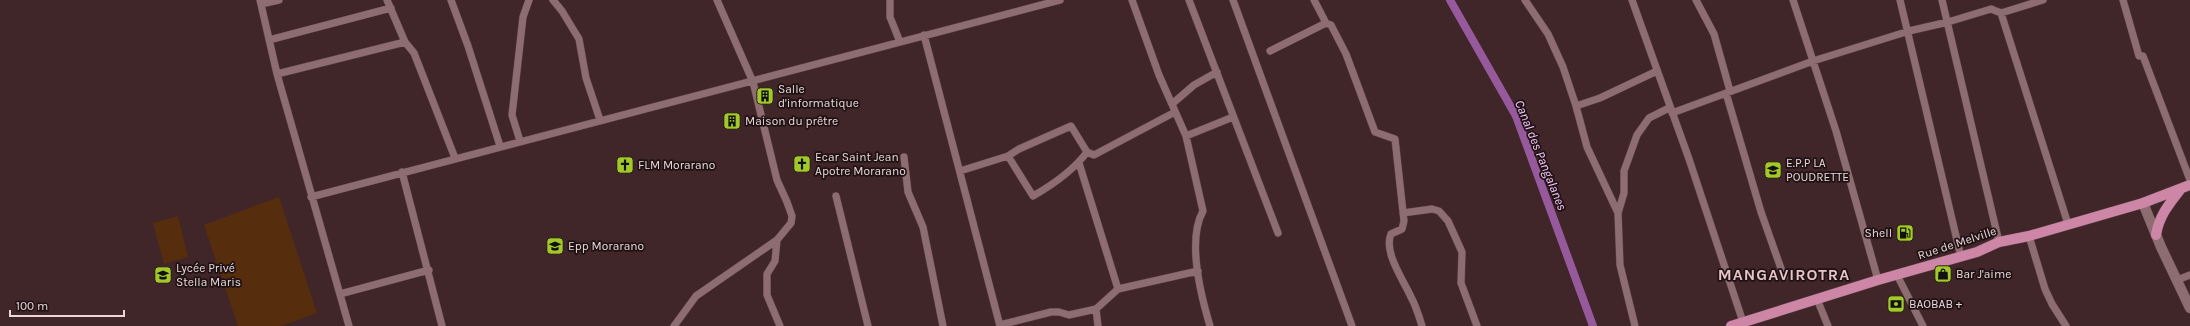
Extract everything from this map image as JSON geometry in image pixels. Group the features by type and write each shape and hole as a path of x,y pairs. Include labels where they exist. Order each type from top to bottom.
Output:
{"main road":[{"name":"Rue de Melville","path":"1732,326 1878,280 1961,256 1999,242 2029,236 2143,204 2190,185"},
{"path":"2156,235 2157,225 2167,206 2180,190"},
{"path":"2143,204 2190,308"}],"street":[{"path":"279,0 260,2 277,74 349,326"},
{"path":"387,0 405,42 414,53 455,158"},
{"path":"451,0 468,46 500,146"},
{"path":"520,141 515,132 512,115 522,16 529,0"},
{"path":"553,0 562,11 579,39 586,78 600,120"},
{"path":"674,326 696,296 777,240 792,223 792,216 777,180 752,82 717,0"},
{"path":"890,0 890,17 900,42"},
{"path":"311,197 500,146 752,82 779,73 1060,0"},
{"path":"1132,0 1159,75 1186,136 1203,211 1198,221 1198,271 1210,326"},
{"path":"1189,0 1278,233"},
{"path":"1233,0 1352,326"},
{"path":"1314,0 1326,23 1331,25 1346,54 1375,132 1394,139 1404,225 1398,232 1391,234 1390,249 1398,273 1411,296 1422,326"},
{"path":"1526,0 1548,34 1563,67 1576,106 1587,147 1618,213"},
{"path":"1632,0 1743,322"},
{"path":"1696,0 1714,34 1728,92 1761,212 1784,277"},
{"path":"1793,0 1836,131 1878,280"},
{"path":"1900,0 1909,31 1961,256"},
{"path":"1942,0 1999,242"},
{"path":"1635,326 1620,265 1618,213 1624,192 1624,171 1637,135 1649,118 1728,92 1813,61 1909,31 1948,22 1991,9 2001,13 2043,0"},
{"path":"2123,0 2140,56 2144,56 2190,180"},
{"path":"269,40 391,8"},
{"path":"2001,13 2068,224"},
{"path":"1270,51 1326,23"},
{"path":"924,35 1000,325 1051,312 1069,315 1096,309 1118,289 1198,271"},
{"path":"277,74 405,42"},
{"path":"1576,106 1600,98 1657,71"},
{"path":"1172,104 1194,85 1217,72"},
{"path":"960,171 1008,156 1020,148 1071,126 1087,152 1094,155 1175,112"},
{"path":"1186,136 1233,117"},
{"path":"1008,156 1033,196 1051,186 1079,163 1087,152"},
{"path":"904,157 908,192 923,227 943,326"},
{"path":"1079,163 1118,289"},
{"path":"402,172 429,270 442,326"},
{"path":"836,196 868,326"},
{"path":"1403,213 1432,209 1439,211 1448,221 1462,252 1461,283 1477,326"},
{"path":"2029,236 2052,304 2066,326"},
{"path":"777,240 775,261 767,274 767,295 780,326"},
{"path":"340,294 429,270"},
{"path":"1897,275 1922,326"},
{"path":"2177,280 2190,275"},
{"path":"1817,299 1828,326"},
{"path":"1096,309 1098,326"}],"shaded area":[{"path":"279,197 317,313 281,326 238,326 204,225"},
{"path":"178,216 188,257 164,264 153,223"}],"waterway":[{"name":"Canal des Pangalanes","path":"1450,0 1516,116 1593,326"}],"place":[{"name":"Salle d'informatique","path":"765,96"},
{"name":"Maison du prêtre","path":"732,121"},
{"name":"Ecar Saint Jean Apotre Morarano","path":"802,164"},
{"name":"FLM Morarano","path":"625,165"},
{"name":"E.P.P LA POUDRETTE","path":"1773,170"},
{"name":"Shell","path":"1905,233"},
{"name":"Epp Morarano","path":"555,246"},
{"name":"Bar J'aime","path":"1943,274"},
{"name":"Lycée Privé Stella Maris","path":"163,275"},
{"name":"BAOBAB +","path":"1896,304"}],"district":[{"name":"MANGAVIROTRA","path":"1784,274"}]}
